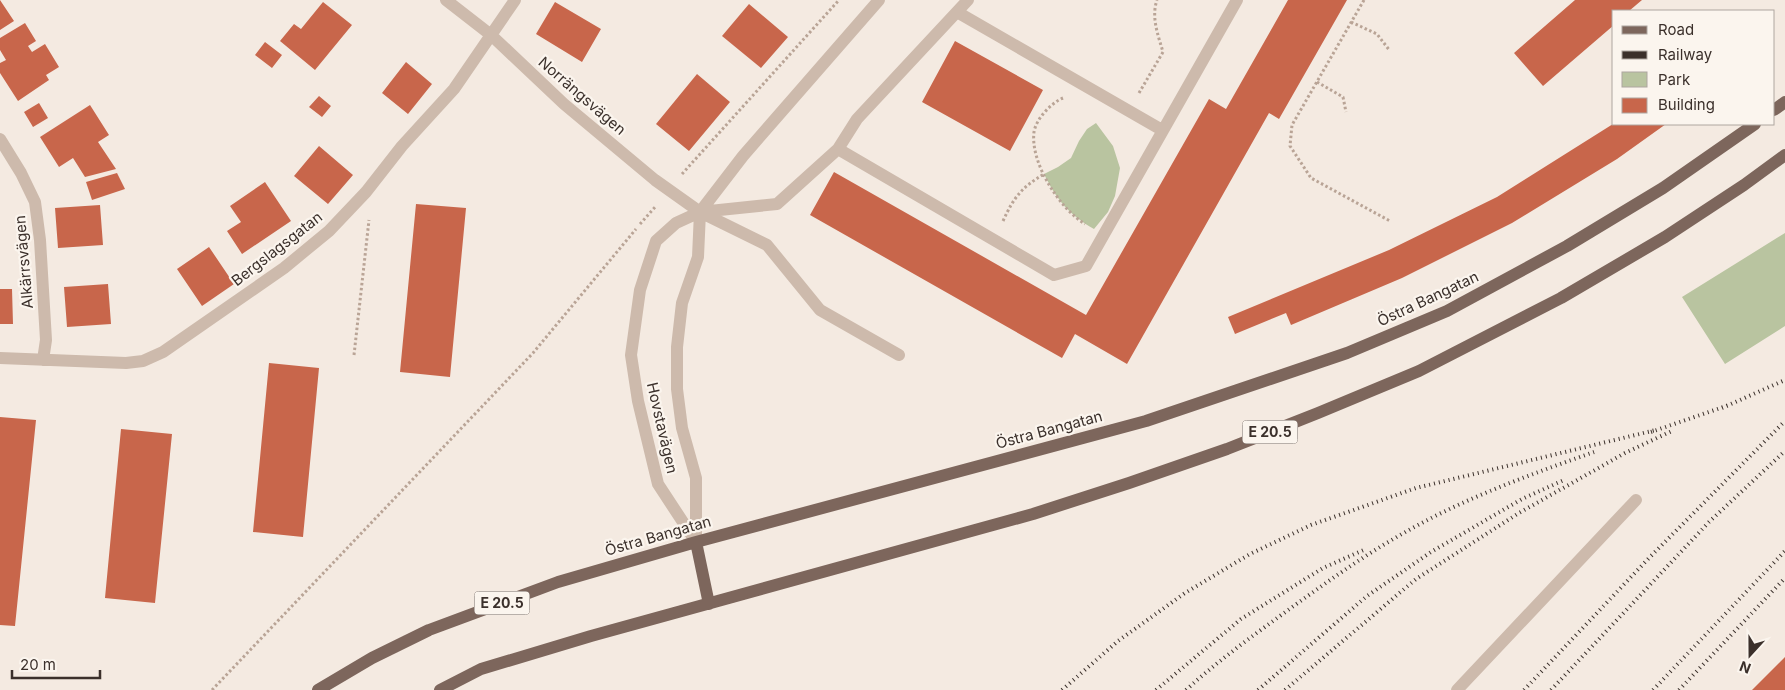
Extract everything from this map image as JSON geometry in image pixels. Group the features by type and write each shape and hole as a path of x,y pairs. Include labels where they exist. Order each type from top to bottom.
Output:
{"main road":[{"name":"Östra Bangatan","path":"318,690 372,658 429,630 558,582 696,542 1146,421 1347,353 1447,311 1567,246 1663,188 1754,125"},
{"name":"E 20.5","path":"440,690 481,669 600,633 939,541 1077,500 1227,449 1419,371 1561,298 1665,237 1785,156"},
{"path":"696,542 710,604"}],"street":[{"name":"Norrängsvägen","path":"446,0 491,36 564,104 655,180 700,212 767,245 820,310 899,356"},
{"name":"Bergslagsgatan","path":"0,358 126,363 143,361 163,352 284,268 329,231 366,192 402,146 454,88 515,0"},
{"name":"Hovstavägen","path":"696,542 658,484 638,401 631,355 640,290 656,241 676,224 700,212 743,156 879,0"},
{"path":"700,212 777,204 838,149 858,119 968,0"},
{"path":"838,149 1054,275 1086,266 1237,0"},
{"path":"957,12 1162,130"},
{"name":"Alkärrsvägen","path":"0,139 21,173 34,202 40,240 46,340 43,360"},
{"name":"Hovstavägen","path":"696,542 696,478 682,428 677,389 677,347 682,303 698,257 700,212"},
{"path":"1457,690 1636,500"}],"path":[{"path":"703,149 839,0"},
{"path":"1129,111 1163,52 1156,25 1155,5 1157,0"},
{"path":"1364,0 1292,125 1290,146 1312,178 1390,221"},
{"path":"1351,22 1377,34 1390,51"},
{"path":"1317,82 1343,97 1346,112"},
{"path":"1095,92 1082,92 1060,98 1046,108 1034,131 1035,151 1056,197 1078,220 1103,234"},
{"path":"994,239 1010,206 1026,185 1044,174"},
{"path":"354,355 370,206 366,192"},
{"path":"212,690 533,353 644,219"}],"green space":[{"path":"1096,123 1113,146 1120,168 1115,196 1108,212 1094,229 1077,218 1064,206 1044,174 1071,158 1087,129"},
{"path":"1785,233 1785,326 1725,364 1682,297"}],"building":[{"path":"0,0 14,21 0,30"},
{"path":"1288,0 1347,0 1279,119 1269,113 1127,364 1075,334 1062,358 810,215 834,172 1086,315 1209,99 1226,109"},
{"path":"1575,0 1642,0 1630,10 1612,10 1612,27 1543,86 1514,53"},
{"path":"323,2 352,25 315,70 280,41 294,24 301,29"},
{"path":"555,2 601,29 582,62 536,34"},
{"path":"749,4 788,37 761,68 722,36"},
{"path":"25,23 36,41 28,46 32,52 45,44 59,67 46,75 49,80 18,101 0,73 0,63 6,60 0,50 0,38"},
{"path":"955,41 1043,90 1010,151 922,102"},
{"path":"265,42 282,55 272,68 255,55"},
{"path":"406,62 432,84 408,114 382,93"},
{"path":"697,74 730,102 689,151 656,124"},
{"path":"319,96 331,106 322,117 309,107"},
{"path":"39,103 48,118 33,127 24,112"},
{"path":"90,105 109,135 98,142 116,169 85,177 73,158 59,167 40,137"},
{"path":"1612,125 1665,125 1617,159 1512,223 1402,278 1291,325 1286,313 1235,334 1228,317 1389,250 1497,197"},
{"path":"319,146 353,175 328,204 294,176"},
{"path":"117,173 125,189 92,200 86,182"},
{"path":"265,182 291,221 242,254 227,231 241,222 230,206"},
{"path":"416,204 466,208 450,377 400,372"},
{"path":"100,205 103,245 58,248 55,208"},
{"path":"209,247 234,284 202,306 177,269"},
{"path":"108,284 111,324 67,327 64,287"},
{"path":"0,289 12,289 13,324 0,324"},
{"path":"269,363 319,368 303,537 253,532"},
{"path":"0,417 36,420 15,626 0,625"},
{"path":"121,429 172,434 155,603 105,598"},
{"path":"1785,657 1785,690 1752,690"}],"railway":[{"path":"1722,408 1785,380"},
{"path":"1651,432 1729,405"},
{"path":"1524,690 1649,558 1785,421"},
{"path":"1062,690 1118,641 1185,593 1250,554 1311,525 1416,488 1656,430"},
{"path":"1285,690 1416,579 1519,513 1625,453 1674,430"},
{"path":"1551,690 1709,522 1785,451"},
{"path":"1186,690 1264,628 1388,542 1425,521 1472,499 1594,452"},
{"path":"1258,690 1367,596 1431,552 1522,499 1564,480"},
{"path":"1156,690 1241,619 1323,568 1366,549"},
{"path":"1653,690 1785,551"},
{"path":"1679,690 1785,578"}]}
